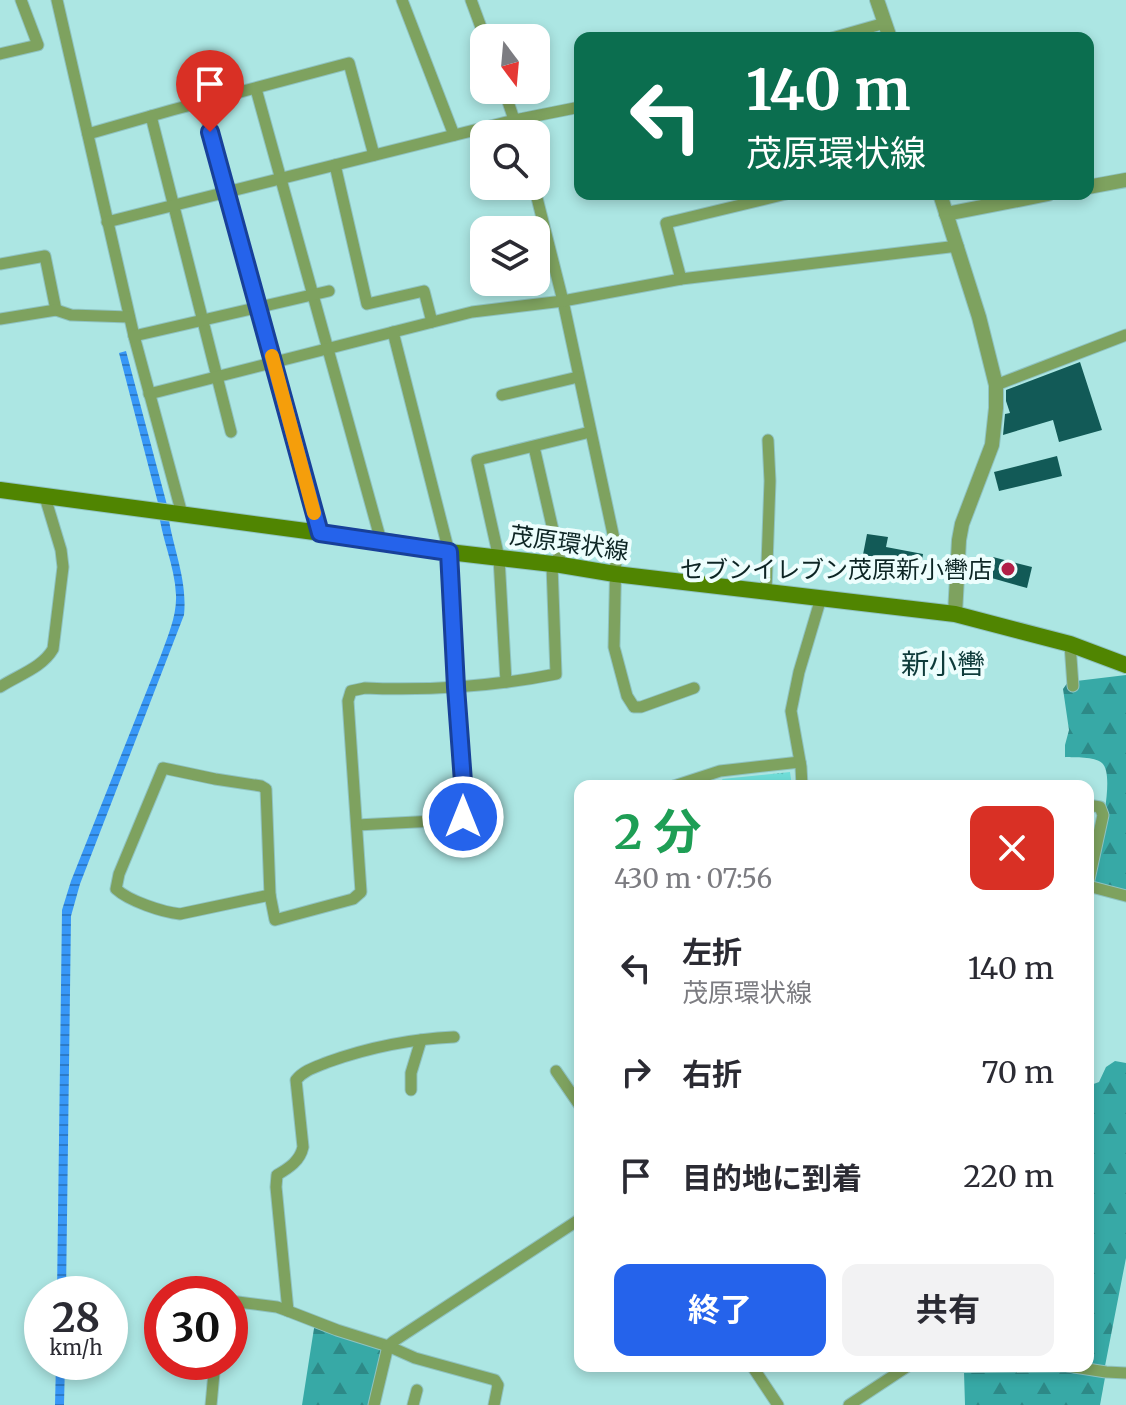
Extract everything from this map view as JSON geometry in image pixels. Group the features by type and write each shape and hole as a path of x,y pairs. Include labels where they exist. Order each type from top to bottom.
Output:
{"main road":[{"name":"茂原環状線","path":"0,490 615,574 955,614 1070,644 1126,665"}],"street":[{"path":"0,54 38,45 21,0"},
{"path":"57,0 129,317 182,514"},
{"path":"402,0 454,135"},
{"path":"471,0 480,24"},
{"path":"877,0 887,31"},
{"path":"88,134 349,63 374,155"},
{"path":"256,89 381,541"},
{"path":"202,102 320,533"},
{"path":"509,104 515,120 574,108"},
{"path":"151,116 231,432"},
{"path":"107,222 470,131"},
{"path":"335,165 367,304 424,291 432,322"},
{"path":"1094,186 1126,180"},
{"path":"538,200 563,301 616,548 614,647 627,696 634,707 641,707 694,688"},
{"path":"681,279 666,223 761,200"},
{"path":"942,200 979,317 996,385 992,445 962,524 959,540 955,614"},
{"path":"946,214 1017,200"},
{"path":"149,394 472,312 563,301 681,279 958,246"},
{"path":"0,264 45,256 56,310"},
{"path":"134,336 329,291"},
{"path":"0,319 56,310 71,315 129,317"},
{"path":"357,825 455,820 463,817 465,809 449,552 393,332"},
{"path":"996,385 1126,335"},
{"path":"502,395 578,377"},
{"path":"506,682 499,558 477,460 590,432"},
{"path":"766,592 770,481 768,440"},
{"path":"270,895 180,914 135,900 116,889 119,874 163,768 266,789 270,895 275,920 357,897 361,892 348,701 351,691 365,688 456,687 556,674 557,565 534,447"},
{"path":"0,687 33,669 53,649 63,567 45,497"},
{"path":"802,780 791,711 821,598"},
{"path":"1070,644 1073,686"},
{"path":"692,780 720,771 800,762"},
{"path":"1094,806 1100,807 1103,815 1094,857"},
{"path":"1094,887 1126,896"},
{"path":"288,1311 276,1187 277,1175 289,1168 301,1155 303,1147 296,1080 302,1072 356,1052 390,1043 454,1037"},
{"path":"411,1090 411,1073 421,1040"},
{"path":"556,1071 574,1097"},
{"path":"374,1405 388,1346 574,1223"},
{"path":"248,1303 277,1307 415,1358 495,1380 498,1385 494,1405"},
{"path":"1094,1370 1126,1373"},
{"path":"756,1372 778,1405"},
{"path":"849,1405 899,1372"},
{"path":"211,1405 213,1380"},
{"path":"413,1405 417,1390"}],"green space":[{"path":"1126,675 1126,896 1094,888 1094,860 1106,803 1106,771 1102,763 1094,759 1065,757 1069,730 1063,689 1068,682"},
{"path":"790,772 791,780 723,780"},
{"path":"1115,1061 1126,1063 1126,1258 1105,1366 1094,1365 1094,1084 1099,1082 1106,1067"},
{"path":"315,1322 388,1346 374,1405 302,1405"},
{"path":"1106,1372 1100,1405 965,1405 964,1373"}],"shaded area":[{"path":"126,351 167,505 185,601 184,615 80,884 71,916 66,1276 57,1276 62,910 166,640 176,603 175,583 158,503 119,353"},
{"path":"56,1380 65,1380 64,1405 55,1405"}],"building":[{"path":"1080,362 1102,430 1059,442 1053,420 1003,435 1005,414 1010,413 1006,390"},
{"path":"1057,456 1062,476 999,491 994,472"},
{"path":"867,534 888,537 886,547 923,554 920,574 861,565"},
{"path":"993,557 1032,567 1027,588 988,577"}],"slow traffic":[{"path":"272,356 314,513"}],"place":[{"name":"セブンイレブン茂原新小轡店","path":"1008,569"}],"district":[{"name":"新小轡","path":"943,664"}],"route":[{"path":"210,132 320,533 449,552 465,809 463,817"}]}
